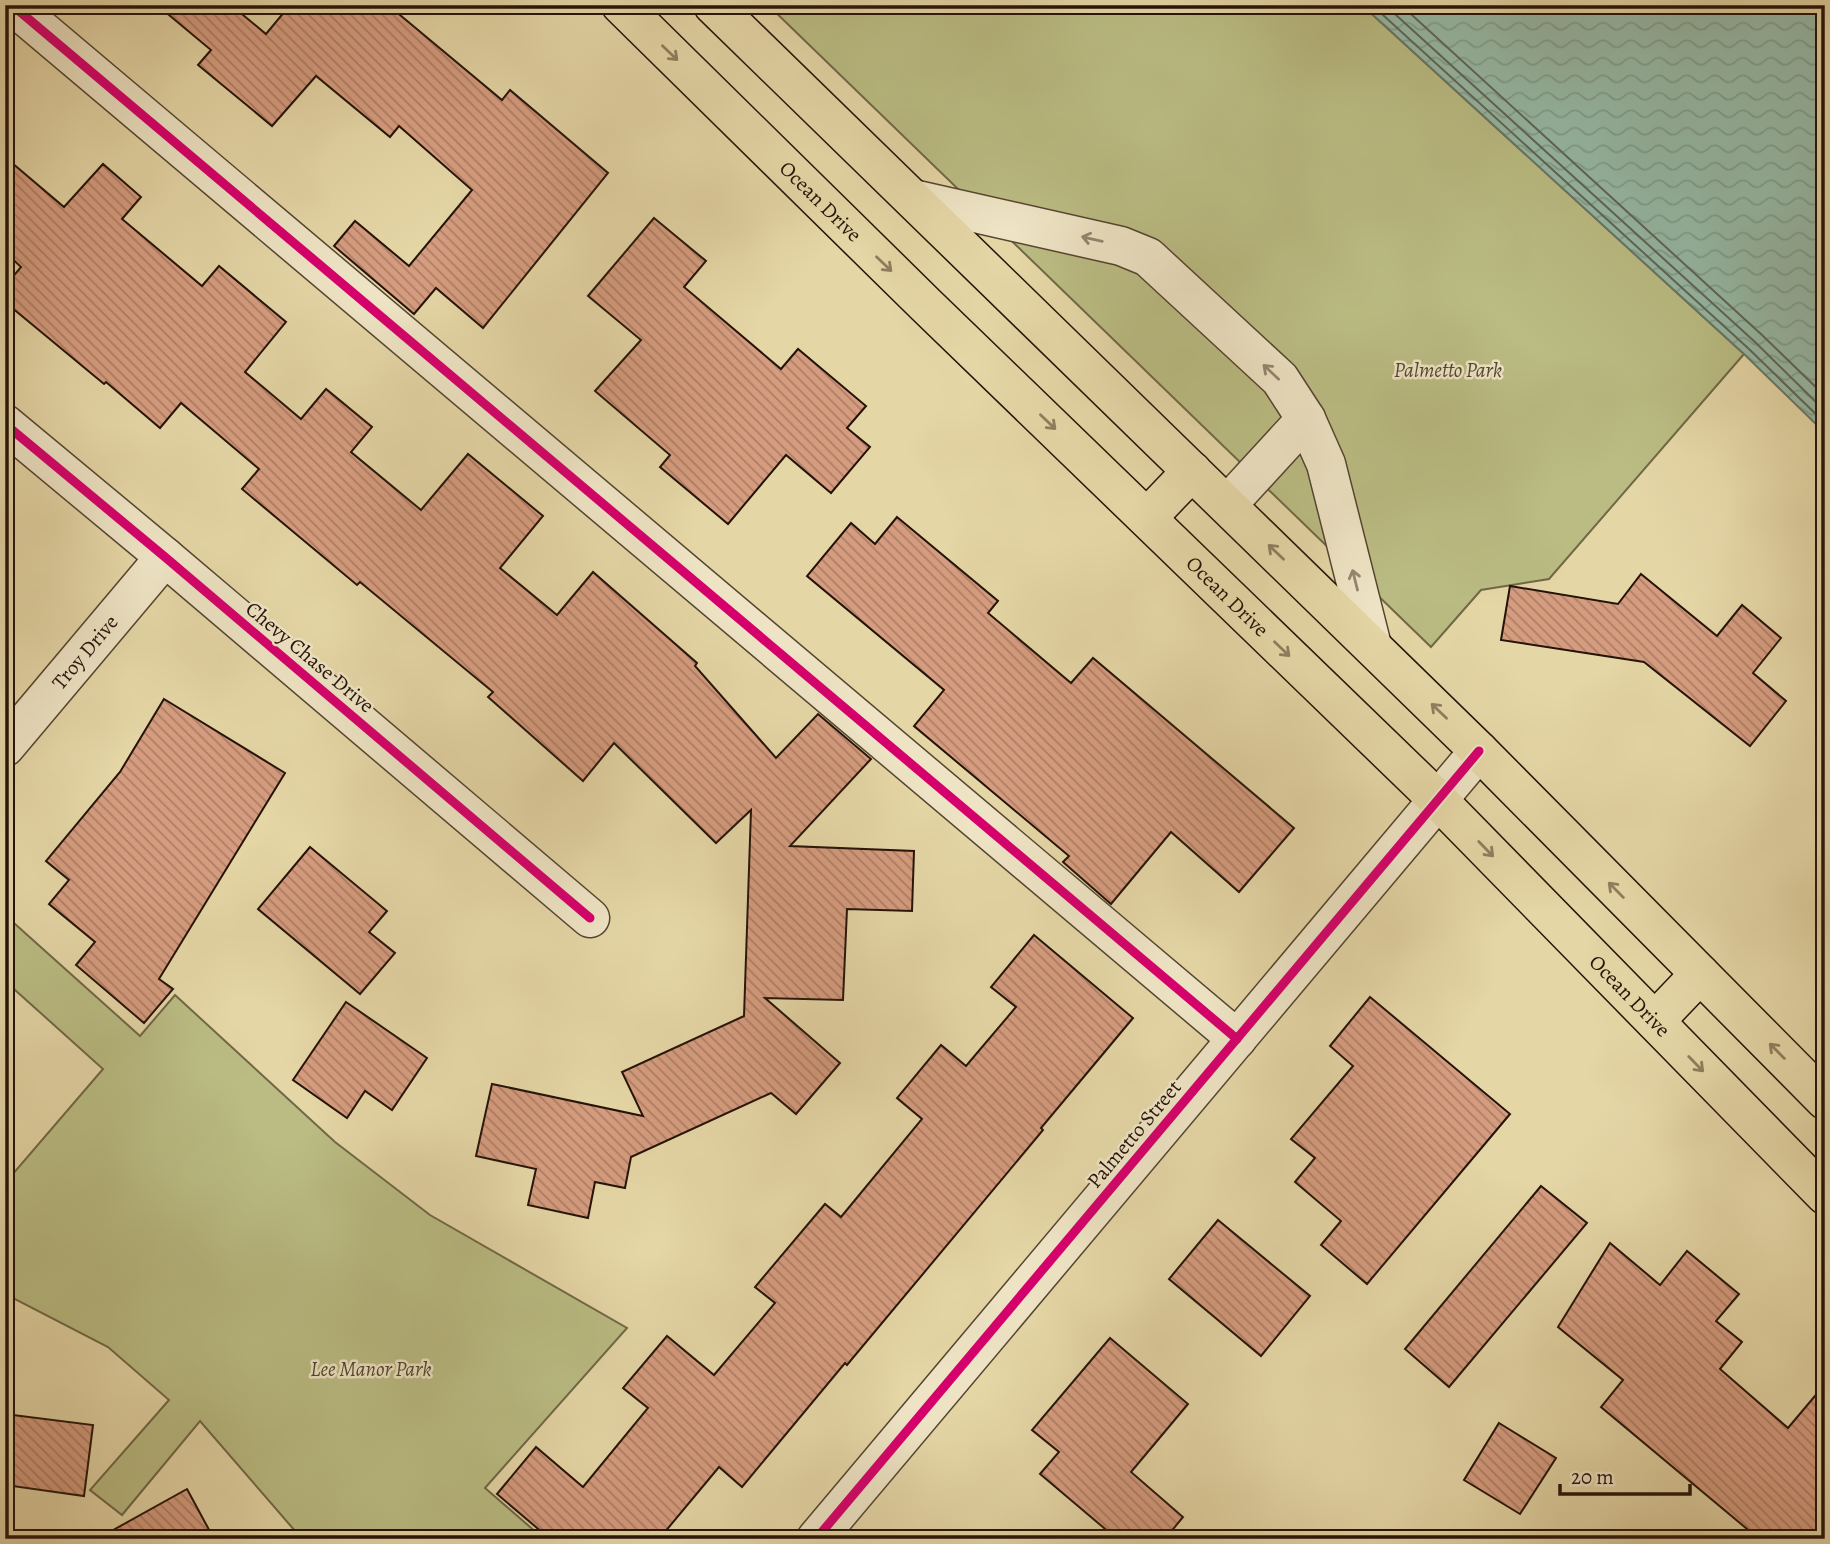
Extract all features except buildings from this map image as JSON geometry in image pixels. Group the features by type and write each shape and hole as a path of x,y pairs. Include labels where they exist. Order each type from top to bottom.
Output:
{"main road":[{"name":"Ocean Drive","path":"621,5 926,305 1438,800 1825,1195"},
{"path":"713,5 1479,751 1825,1100"},
{"path":"1147,518 1192,471"},
{"path":"1655,1021 1700,975"}],"street":[{"path":"12,5 1237,1040"},
{"path":"913,199 1121,246 1148,257 1280,379 1306,419 1326,464 1372,646"},
{"path":"1227,505 1306,419"},
{"name":"Chevy Chase Drive","path":"5,425 165,557 590,918"},
{"name":"Troy Drive","path":"5,747 165,557"},
{"name":"Palmetto Street","path":"816,1539 1479,751"}],"green space":[{"name":"Palmetto Park","path":"768,5 1362,5 1744,354 1549,579 1481,590 1431,647"},
{"name":"Lee Manor Park","path":"5,915 140,1036 175,995 335,1142 430,1215 627,1328 485,1488 544,1539 456,1539 452,1535 448,1539 302,1539 200,1421 122,1515 90,1490 169,1400 108,1347 5,1294 5,1183 103,1069 5,981"}],"water":[{"path":"1362,5 1825,5 1825,433 1744,354"}],"cycle path":[{"path":"12,5 1237,1039"},
{"path":"5,424 590,918"},
{"path":"816,1539 1479,751"}]}
